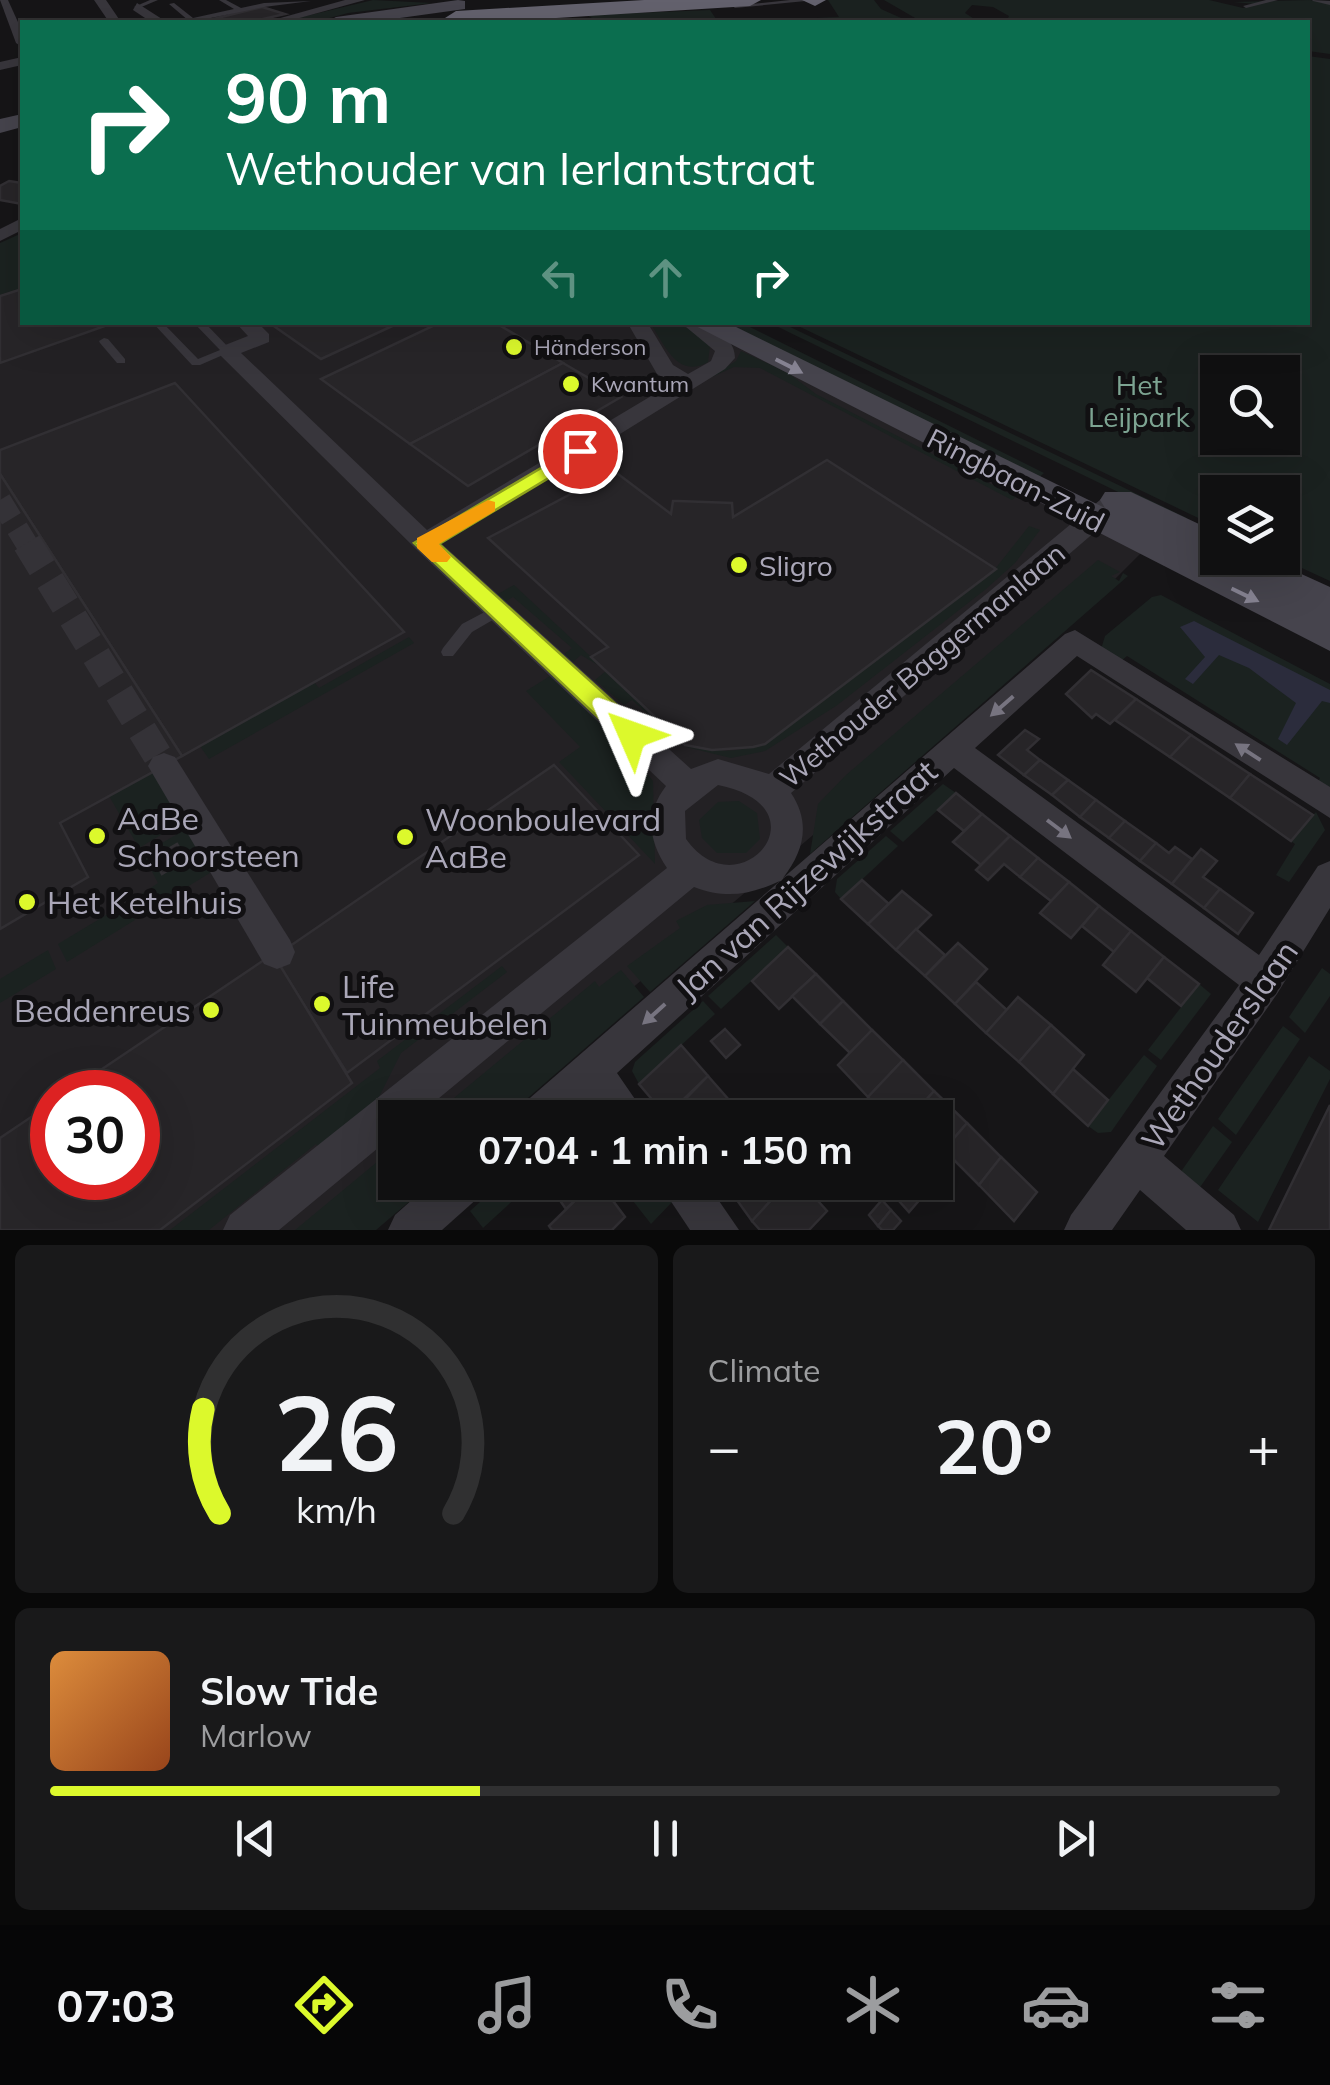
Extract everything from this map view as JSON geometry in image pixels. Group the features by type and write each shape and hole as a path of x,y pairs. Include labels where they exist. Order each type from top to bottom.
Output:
{"highway":[{"path":"455,9 565,0"},
{"path":"455,9 750,0"}],"main road":[{"path":"332,16 455,9"},
{"path":"426,20 455,9"},
{"name":"Ringbaan-Zuid","path":"708,325 1106,510 1200,543"},
{"name":"Ringbaan-Zuid","path":"764,325 1330,636"},
{"path":"1269,575 1330,604"}],"street":[{"path":"2,0 20,39"},
{"path":"307,0 332,16"},
{"path":"292,20 332,16 359,0"},
{"path":"137,8 155,20"},
{"path":"0,236 19,215"},
{"path":"248,325 262,338 227,350 425,543 686,784"},
{"path":"639,325 665,369 687,382"},
{"path":"425,543 668,400 687,382 725,358 725,349 715,338 695,325"},
{"name":"Wethouder Baggermanlaan","path":"772,790 1106,510"},
{"name":"Jan van Rijzewijkstraat","path":"557,1100 1075,641 1330,804"},
{"path":"952,750 1264,981"},
{"path":"164,766 277,952"},
{"path":"736,773 772,790 788,814 790,831 778,861 764,872 728,881 692,869 676,854 667,836 666,816 673,799 686,784 701,776 736,773"},
{"path":"245,1230 692,869"},
{"name":"Wethouderslaan","path":"1086,1230 1264,981 1330,876"},
{"path":"590,1070 614,1100"},
{"name":"Wethouderslaan","path":"1138,1161 1219,1230"},
{"path":"410,1230 444,1200"},
{"path":"694,1200 717,1230"}],"lane":[{"path":"137,8 155,0"},
{"path":"222,0 240,10"},
{"path":"256,0 264,5"},
{"path":"197,20 307,0"},
{"path":"714,4 814,0"},
{"path":"1246,6 1275,0"},
{"path":"1315,0 1330,3"},
{"path":"172,4 192,20"},
{"path":"159,325 196,363 227,350 201,325"},
{"path":"104,341 121,360"},
{"path":"448,652 467,628 498,610"}],"shaded area":[{"name":"Woonboulevard AaBe","path":"20,235 20,325 711,325 1148,546 1112,582 500,1100 378,1100 378,1199 347,1230 0,1230 0,244"}],"green space":[{"path":"373,0 432,3 322,20 289,20"},
{"path":"828,0 874,0 881,9 906,20 775,20 839,17"},
{"path":"884,0 1209,0 1243,8 1255,4 1233,2 1310,0 1330,4 1330,54 1310,51 1310,20 1007,20 1009,16 993,7 972,5 965,13 976,20 919,20"},
{"path":"710,10 717,20 597,20 586,15"},
{"name":"Het Leijpark","path":"1310,56 1330,59 1330,581 1300,567 1300,475 1200,475 1200,519 796,325 1310,325"},
{"path":"20,234 20,289 0,295 0,243"},
{"path":"651,325 676,325 710,345 708,362 697,366 680,363"},
{"path":"724,325 746,325 1044,473 1035,481"},
{"path":"774,325 786,325 1187,518 1182,523"},
{"path":"741,351 1016,497 1012,500 760,368 734,367 701,382 736,361"},
{"path":"1029,526 1040,530 1015,563 986,589 836,706 765,751 731,758 686,747 632,700 624,705 595,680 606,671 658,722 693,745 737,750 764,744 995,569"},
{"path":"1098,560 1120,572 1111,576 1119,581 1123,573 1128,576 810,854 818,804 846,775"},
{"path":"514,585 603,668 581,655 573,662 564,654 572,648 513,597 503,603 496,595"},
{"path":"1161,595 1330,684 1330,794 1316,786 1320,778 1127,656 1121,661 1101,649 1105,636 1152,597"},
{"path":"409,637 414,643 209,759 200,746 314,682 319,688"},
{"path":"550,676 631,753 653,781 655,864 559,762 580,747 526,691"},
{"path":"156,769 188,819 139,848 109,796"},
{"path":"943,784 956,793 903,842 890,831"},
{"path":"739,801 757,813 760,839 746,853 717,853 702,838 699,820 718,802"},
{"path":"1316,812 1325,830 1289,882 1276,875 1295,844 1291,841"},
{"path":"193,825 218,868 145,913 137,897 158,883 143,854"},
{"path":"886,836 898,846 841,899 835,892 837,879"},
{"path":"755,901 650,992 627,966 680,928 676,921 707,905"},
{"path":"126,903 135,920 67,962 58,944"},
{"path":"776,935 788,947 721,1009 708,996"},
{"path":"48,950 56,969 0,1003 0,979"},
{"path":"502,966 507,972 401,1053 378,1099 319,1148 316,1144 209,1230 170,1230 380,1068 377,1061"},
{"path":"1322,968 1330,974 1330,996 1305,1033 1289,1017"},
{"path":"621,970 644,997 526,1100 452,1100 595,981 599,987"},
{"path":"1199,984 1211,994 1161,1060 1148,1050"},
{"path":"703,1001 715,1014 639,1084 632,1071 635,1062"},
{"path":"1283,1026 1300,1039 1236,1135 1218,1119"},
{"path":"1144,1055 1157,1066 1111,1132 1098,1133 1088,1126"},
{"path":"1309,1056 1330,1071 1330,1079 1258,1222 1218,1190"},
{"path":"1213,1126 1232,1142 1198,1190 1180,1173"},
{"path":"378,1161 378,1200 411,1200 376,1230 295,1230"},
{"path":"482,1200 513,1200 483,1228 470,1211"},
{"path":"632,1200 674,1200 651,1224"}],"water":[{"path":"1194,621 1330,690 1330,703 1322,701 1287,745 1278,739 1296,703 1249,668 1219,655 1193,684 1185,679 1205,657 1180,627"}],"building":[{"path":"262,7 285,14 259,20 213,19"},
{"path":"9,181 20,183 20,204 0,200 0,186"},
{"path":"20,290 20,325 108,325 0,363 0,296"},
{"path":"272,325 395,325 321,359"},
{"path":"435,325 499,325 563,363 410,444 321,379"},
{"path":"563,363 621,397 468,486 410,444"},
{"path":"175,383 404,632 182,756 0,474 0,450"},
{"path":"827,460 996,569 765,744 753,747 712,750 685,745 591,657 608,647 488,538 614,471 671,514 673,501 732,503 733,517"},
{"path":"0,474 182,756 60,823 88,877 0,929"},
{"path":"1091,670 1136,699 1110,724 1096,714 1092,718 1066,694"},
{"path":"1136,699 1191,735 1170,757 1115,720"},
{"path":"1025,730 1039,739 1027,750 1040,760 1024,775 998,755"},
{"path":"1191,735 1250,774 1230,798 1170,757"},
{"path":"1040,760 1068,780 1052,795 1024,775"},
{"path":"554,765 639,855 347,1073 274,957"},
{"path":"1250,774 1313,815 1291,841 1230,798"},
{"path":"1068,780 1096,800 1080,817 1052,795"},
{"path":"956,793 982,814 964,831 938,810"},
{"path":"1096,800 1125,821 1109,838 1080,817"},
{"path":"982,814 1010,836 981,865 953,842"},
{"path":"1125,821 1156,843 1140,861 1109,838"},
{"name":"AaBe Schoorsteen","path":"97,825 107,835 97,845 87,835"},
{"path":"1010,836 1038,858 1020,877 1004,864 988,880 976,870"},
{"path":"1156,843 1169,853 1175,847 1192,859 1172,884 1140,861"},
{"path":"177,844 186,859 162,874 153,858"},
{"path":"1201,849 1217,861 1203,877 1220,889 1204,908 1172,884"},
{"path":"1038,858 1069,882 1051,901 1020,877"},
{"path":"862,880 889,904 868,924 841,899"},
{"path":"1069,882 1099,906 1071,938 1040,913"},
{"path":"1220,889 1253,913 1238,934 1204,908"},
{"path":"902,891 931,915 896,950 868,924"},
{"path":"1099,906 1131,931 1114,952 1082,926"},
{"path":"916,929 945,955 925,976 896,950"},
{"path":"1131,931 1164,957 1136,992 1103,965"},
{"path":"958,943 987,969 955,1004 925,976"},
{"path":"788,947 816,974 779,1009 752,981"},
{"path":"273,954 352,1083 160,1230 0,1230 0,1138 30,1118 30,1200 160,1200 160,1070 101,1070"},
{"path":"1164,957 1199,984 1181,1006 1147,978"},
{"path":"816,974 843,1001 820,1024 792,996"},
{"path":"976,982 1007,1010 986,1033 955,1004"},
{"path":"1018,997 1051,1025 1019,1062 986,1033"},
{"path":"843,1001 872,1030 850,1053 820,1024"},
{"path":"1051,1025 1084,1055 1053,1094 1019,1062"},
{"path":"725,1029 740,1045 726,1058 711,1041"},
{"path":"872,1030 903,1060 868,1097 838,1065"},
{"path":"681,1045 708,1076 683,1100 652,1100 639,1084"},
{"path":"903,1060 934,1091 926,1100 868,1097"},
{"path":"1073,1069 1108,1100 1088,1126 1053,1094"},
{"path":"708,1076 729,1100 685,1100"},
{"path":"934,1091 943,1100 926,1100"},
{"path":"1330,1105 1330,1230 1269,1230"},
{"path":"953,1109 967,1123 953,1139"},
{"path":"967,1123 1001,1157 979,1185 953,1159 953,1139"},
{"path":"1001,1157 1037,1192 1014,1221 979,1185"},
{"path":"560,1200 575,1200 566,1209"},
{"path":"576,1200 612,1200 625,1217 612,1230 552,1230 549,1226"},
{"path":"737,1200 771,1200 752,1221"},
{"path":"771,1200 817,1200 827,1211 809,1230 760,1230 752,1221"},
{"path":"882,1200 891,1210 878,1226 869,1215"},
{"path":"900,1200 919,1200 909,1212"},
{"path":"891,1210 901,1221 893,1230 882,1230 878,1226"}],"tunnel":[{"path":"0,500 28,546"},
{"path":"27,543 164,766"}],"slow traffic":[{"path":"440,557 425,543 488,506"}],"place":[{"name":"Händerson","path":"514,347"},
{"name":"Kwantum","path":"571,384"},
{"name":"Sligro","path":"739,565"},
{"name":"AaBe Schoorsteen","path":"97,836"},
{"name":"Woonboulevard AaBe","path":"405,837"},
{"name":"Het Ketelhuis","path":"27,902"},
{"name":"Life Tuinmeubelen","path":"322,1004"},
{"name":"Beddenreus","path":"211,1010"}],"route":[{"path":"580,451 425,543 632,735"}]}
